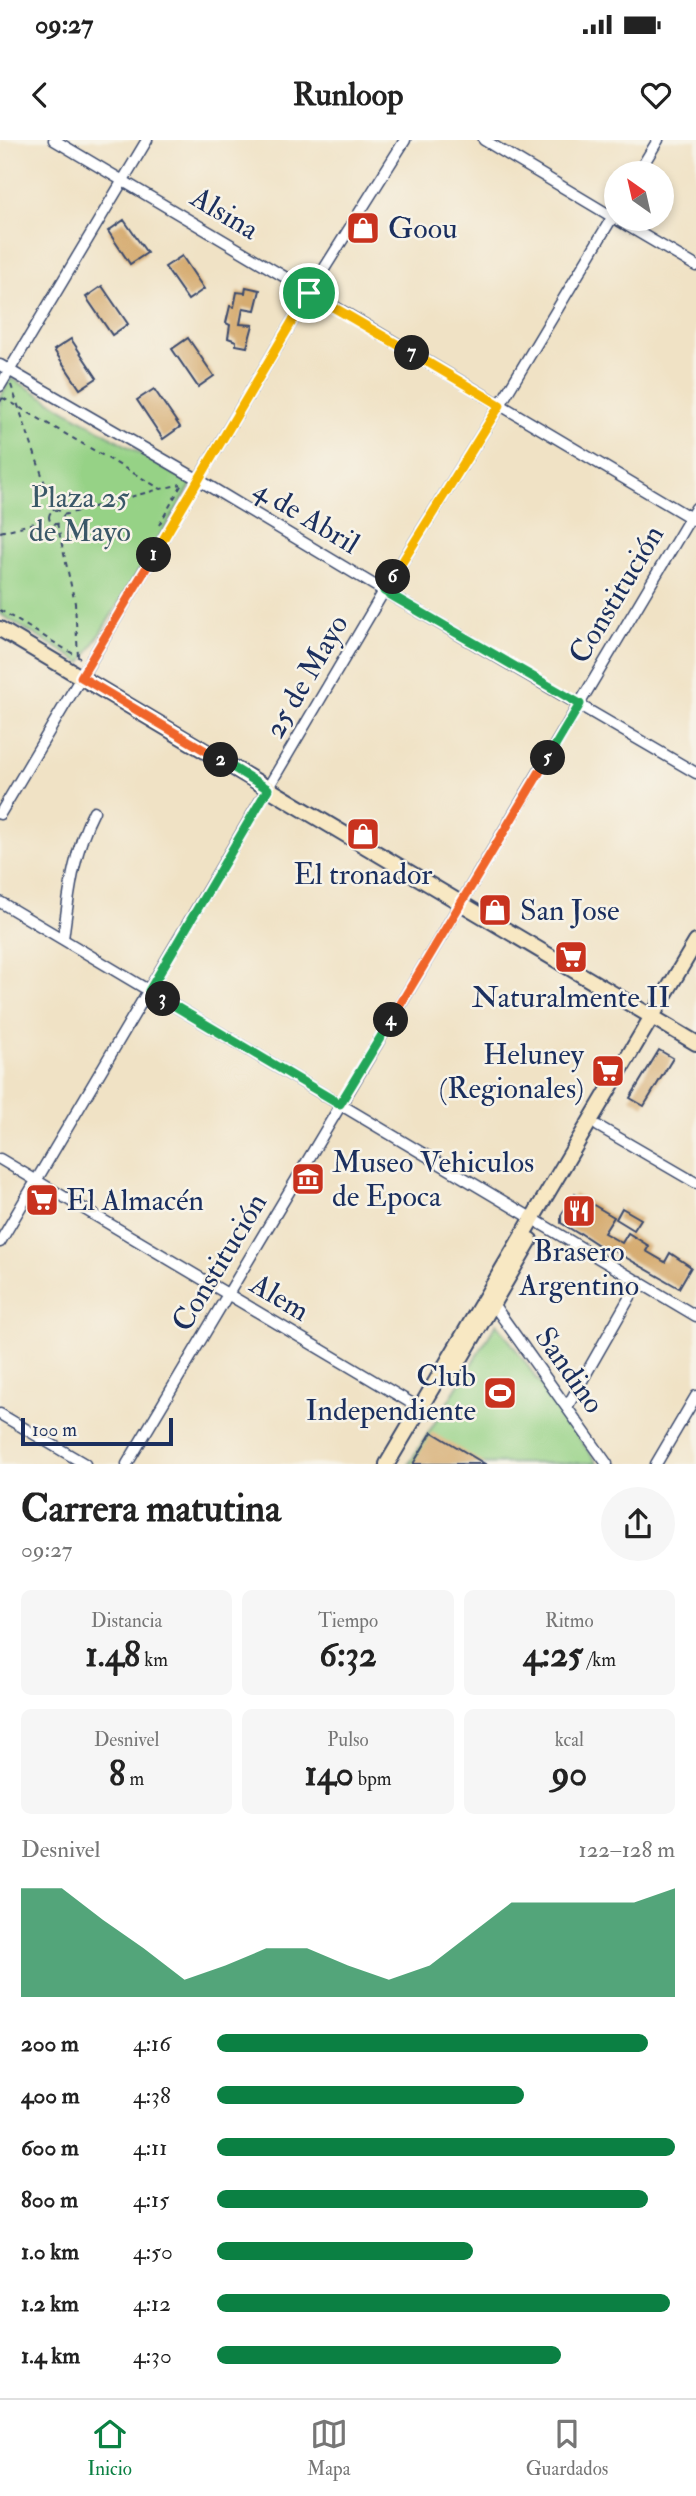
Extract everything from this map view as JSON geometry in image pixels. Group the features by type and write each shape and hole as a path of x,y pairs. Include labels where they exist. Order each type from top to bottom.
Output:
{"main road":[{"path":"0,629 696,1043"},
{"path":"387,1464 494,1304 537,1219 598,1126 696,942"},
{"path":"397,1464 424,1411 655,1019 696,959"}],"street":[{"name":"Alsina","path":"54,140 693,519"},
{"path":"0,386 5,368 148,140"},
{"path":"0,814 309,293 405,140"},
{"path":"484,140 604,210"},
{"path":"645,161 658,140"},
{"name":"25 de Mayo","path":"0,1242 384,591 606,231"},
{"path":"639,231 696,266"},
{"name":"4 de Abril","path":"5,368 696,773"},
{"name":"Constitución","path":"127,1464 340,1104 693,519 696,508"},
{"path":"63,939 71,880 81,836 94,811"},
{"path":"0,902 696,1315"},
{"path":"598,1126 696,1183"},
{"name":"Alem","path":"0,1158 424,1411"},
{"path":"567,1407 639,1281"},
{"name":"Sandino","path":"494,1304 607,1464"},
{"path":"656,1464 696,1396"},
{"path":"0,1414 85,1464"}],"path":[{"path":"11,384 54,510"},
{"path":"3,398 161,489"},
{"path":"63,515 183,484 155,531"},
{"path":"54,510 63,515"},
{"path":"50,519 54,510"},
{"path":"57,523 61,522 63,515"},
{"path":"0,532 50,519 57,523 75,603 80,658 0,610"}],"green space":[{"name":"Plaza 25 de Mayo","path":"11,378 192,484 82,663 0,614 0,398"},
{"name":"Club Independiente","path":"497,1323 597,1463 409,1464"}],"building":[{"path":"124,220 147,253 130,264 108,231"},
{"path":"182,256 204,289 188,300 165,267"},
{"path":"102,286 128,324 112,335 86,297"},
{"path":"246,287 260,290 255,310 243,308 240,324 253,325 247,347 236,345 236,341 228,338 230,325 226,323 230,306 234,307 237,292 245,293"},
{"path":"188,338 214,376 198,387 172,349"},
{"path":"71,339 97,378 80,389 54,350"},
{"path":"154,389 180,427 163,439 137,400"},
{"path":"659,1050 673,1058 644,1106 630,1098"},
{"path":"575,1194 614,1217 604,1233 622,1243 628,1233 649,1246 646,1251 665,1262 670,1253 691,1267 679,1288 611,1249 609,1252 561,1223 561,1215"},
{"path":"622,1208 641,1219 634,1230 616,1219"},
{"path":"432,1432 485,1464 413,1464"}],"place":[{"name":"Goou","path":"363,228"},
{"name":"El tronador","path":"363,834"},
{"name":"San Jose","path":"495,910"},
{"name":"Naturalmente II","path":"571,957"},
{"name":"Heluney (Regionales)","path":"608,1071"},
{"name":"Museo Vehiculos de Epoca","path":"308,1179"},
{"name":"El Almacén","path":"42,1200"},
{"name":"Brasero Argentino","path":"579,1211"},
{"name":"Club Independiente","path":"500,1393"}],"route":[{"path":"309,293 500,405 384,591 580,704 340,1104 149,991 268,789 81,677 309,293"}]}
